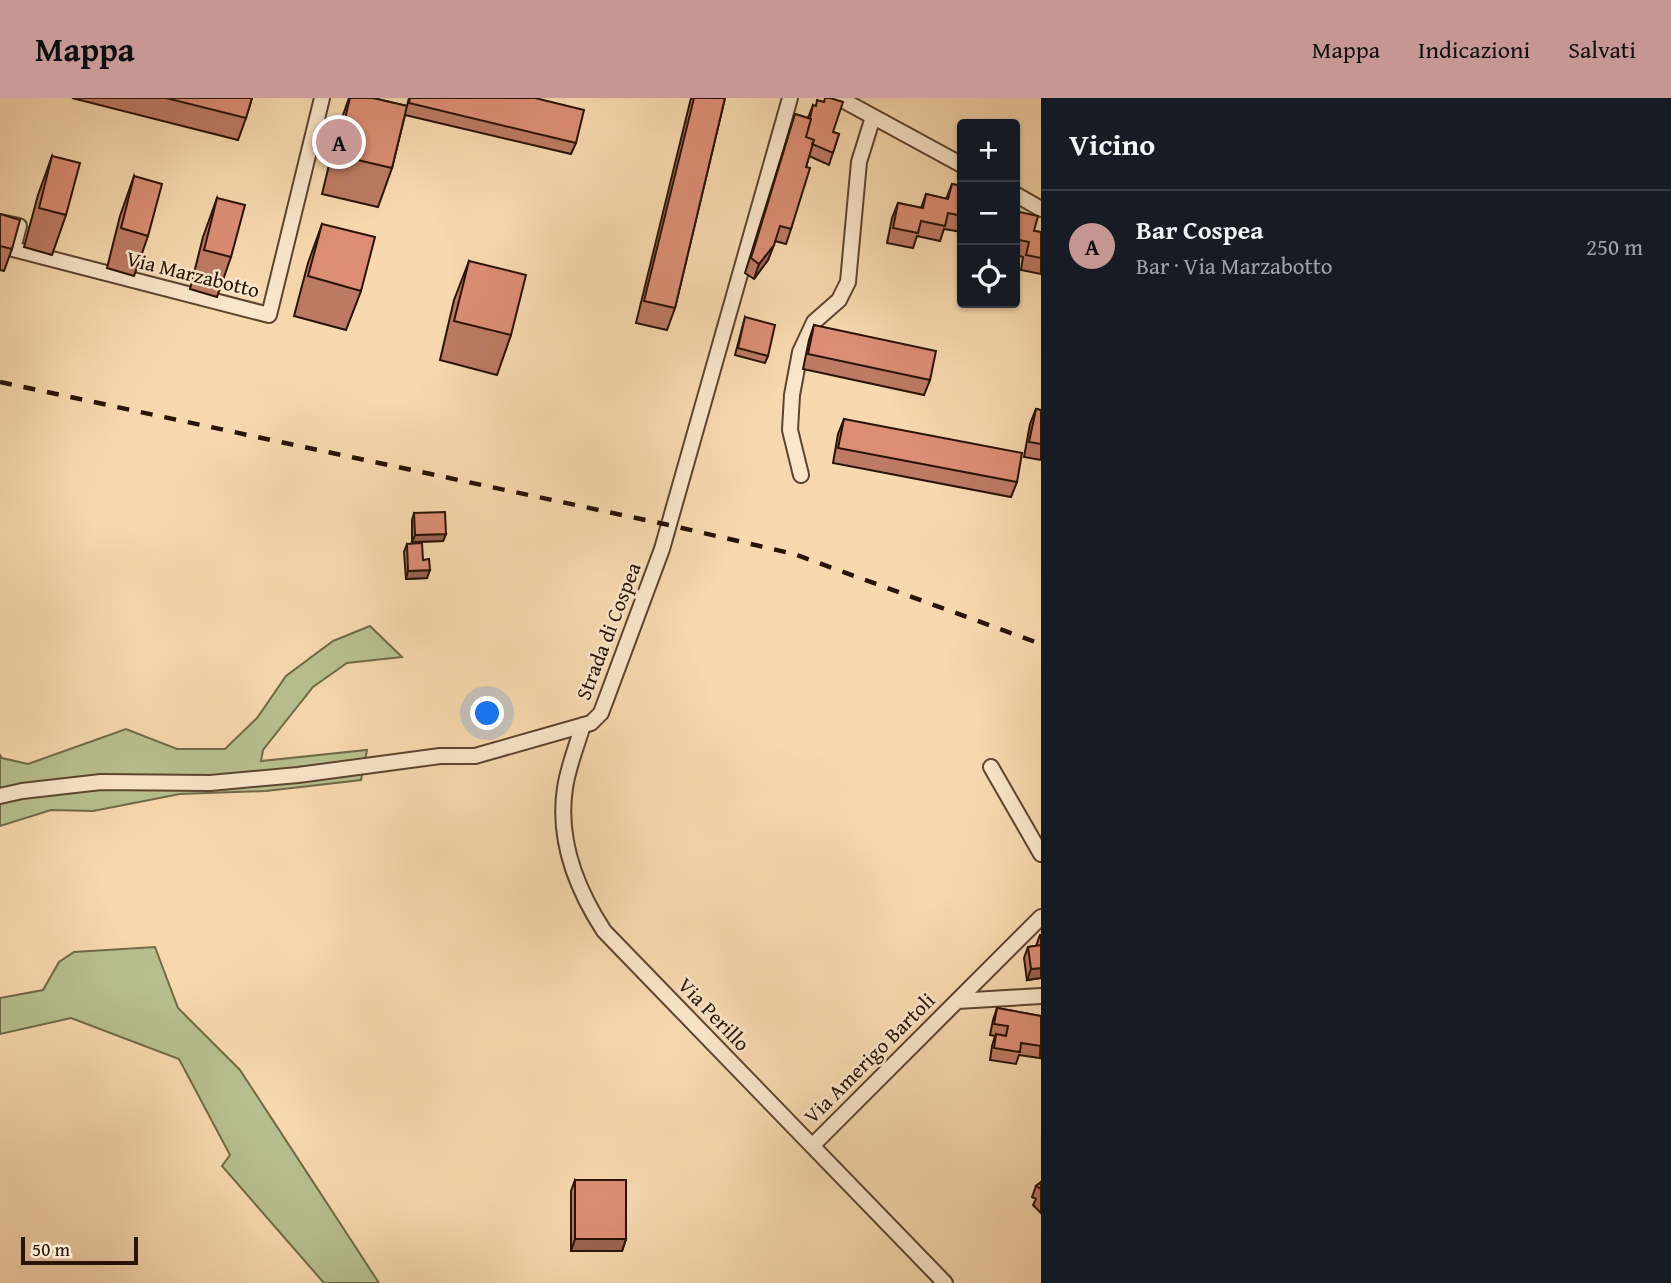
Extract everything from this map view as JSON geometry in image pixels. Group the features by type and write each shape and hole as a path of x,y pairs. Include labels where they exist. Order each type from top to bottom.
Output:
{"street":[{"name":"Via Marzabotto","path":"0,222 19,226 13,250 269,315 322,98"},
{"name":"Strada di Cospea","path":"0,796 101,782 210,783 298,775 440,756 475,756 591,723 601,713 662,549 790,98"},
{"path":"839,98 957,162"},
{"path":"802,475 790,430 792,396 800,352 814,321 839,300 848,282 859,162 873,117"},
{"path":"1020,197 1041,209"},
{"name":"Via Perillo","path":"583,725 565,787 563,831 573,870 586,903 604,931 945,1283"},
{"path":"991,767 1041,854"},
{"name":"Via Amerigo Bartoli","path":"812,1146 1041,917"},
{"name":"Via Amerigo Bartoli","path":"957,1001 1041,996"}],"green space":[{"path":"370,626 402,657 347,663 313,687 263,750 261,761 367,750 361,780 266,791 180,794 93,811 51,810 0,826 0,755 2,758 28,764 126,729 177,749 225,749 257,718 286,676 333,641"},
{"path":"155,947 178,1008 240,1070 379,1283 324,1283 222,1166 230,1155 179,1059 71,1018 0,1034 0,998 43,990 59,962 74,952"}],"building":[{"path":"166,98 252,98 246,118"},
{"path":"350,98 373,98 407,106 392,168 336,155"},
{"path":"410,98 535,98 584,110 576,143 409,103"},
{"path":"694,98 725,98 675,308 644,301"},
{"path":"825,98 843,102 833,132 839,134 833,153 812,144 814,140 806,137 813,105 816,106 817,100 824,102"},
{"path":"795,114 811,119 806,137 814,140 806,167 810,168 791,229 780,226 774,245 759,264 751,258"},
{"path":"52,156 80,163 66,215 39,208"},
{"path":"134,176 162,184 148,236 121,228"},
{"path":"952,184 957,185 957,215 948,213 945,226 921,221 918,233 893,228 898,203 923,208 926,194 948,199"},
{"path":"217,198 245,205 231,257 204,250"},
{"path":"1020,212 1038,216 1034,231 1041,232 1041,258 1026,255 1029,242 1020,240"},
{"path":"0,214 20,220 12,249 0,246"},
{"path":"322,224 375,237 361,291 308,276"},
{"path":"469,261 526,275 511,335 454,321"},
{"path":"745,317 775,325 768,356 738,348"},
{"path":"814,325 936,351 930,380 808,354"},
{"path":"1036,409 1041,410 1041,444 1029,442"},
{"path":"844,419 1022,453 1017,482 838,448"},
{"path":"445,512 446,534 415,535 414,513"},
{"path":"422,543 423,560 429,559 430,570 408,571 407,544"},
{"path":"1041,945 1041,968 1031,969 1028,947"},
{"path":"997,1008 1041,1016 1041,1046 1021,1043 1020,1052 994,1048 996,1034 1006,1036 1008,1026 994,1024"},
{"path":"575,1180 626,1180 626,1239 575,1239"}],"railway":[{"path":"0,382 794,554 1041,644"}],"place":[{"name":"Bar Cospea","path":"339,142"}]}
